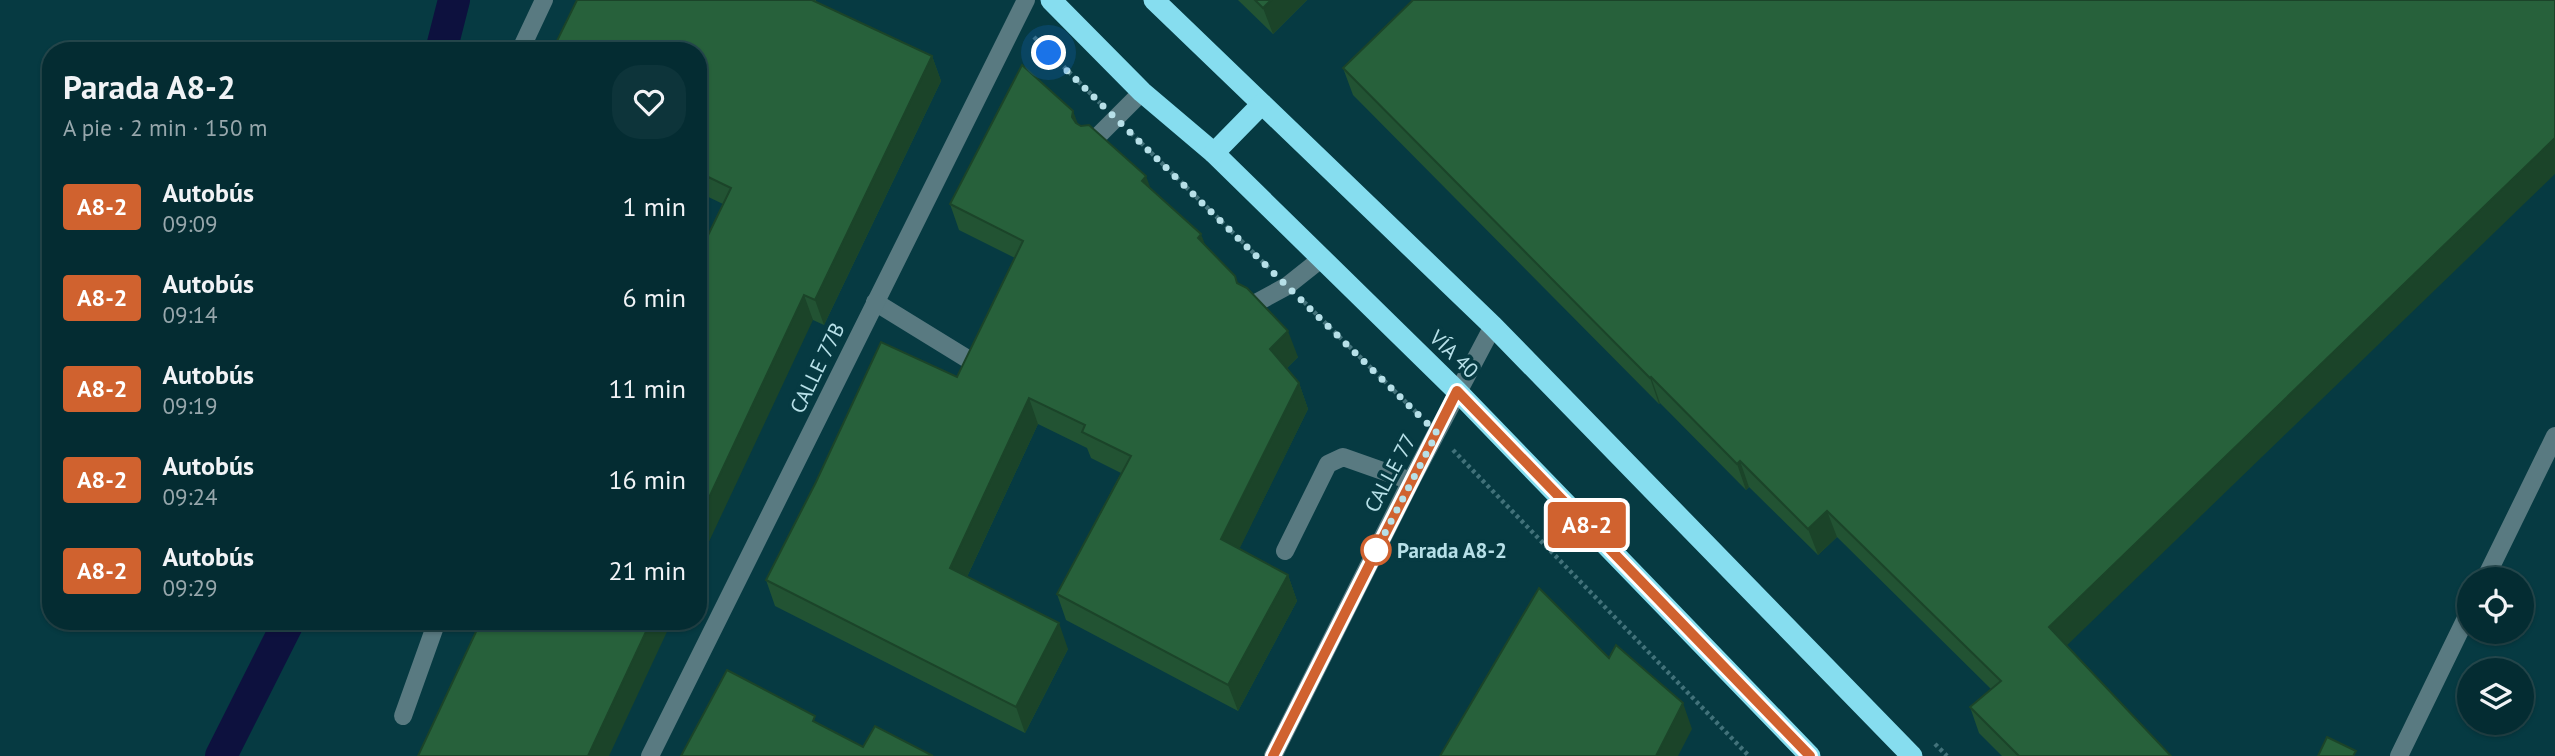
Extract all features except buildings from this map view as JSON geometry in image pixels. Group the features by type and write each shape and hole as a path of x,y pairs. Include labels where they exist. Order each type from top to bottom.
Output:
{"highway":[{"name":"VÍA 40","path":"1051,0 1142,92 1214,153 1457,391 1810,756"},
{"path":"1154,0 1493,326 1912,756"},
{"path":"1214,153 1262,104"}],"street":[{"path":"524,42 544,0"},
{"name":"CALLE 77B","path":"650,756 1026,0"},
{"path":"1093,141 1142,92"},
{"path":"1256,303 1287,286 1321,259"},
{"path":"875,302 966,358"},
{"name":"CALLE 77","path":"1273,756 1410,481 1493,326"},
{"path":"2491,567 2555,436"},
{"path":"1285,551 1328,464 1343,457 1410,481"},
{"path":"403,716 434,630"},
{"path":"2399,756 2457,636"}],"path":[{"path":"1016,19 1437,433 1749,756"}],"waterway":[{"path":"443,42 454,0"},
{"path":"221,756 284,630"}],"bus line":[{"name":"A8-2","path":"1273,756 1457,391 1810,756"}],"place":[{"name":"Parada A8-2","path":"1376,550"}],"route":[{"path":"1049,53 1437,433 1373,556 1376,550"}]}
